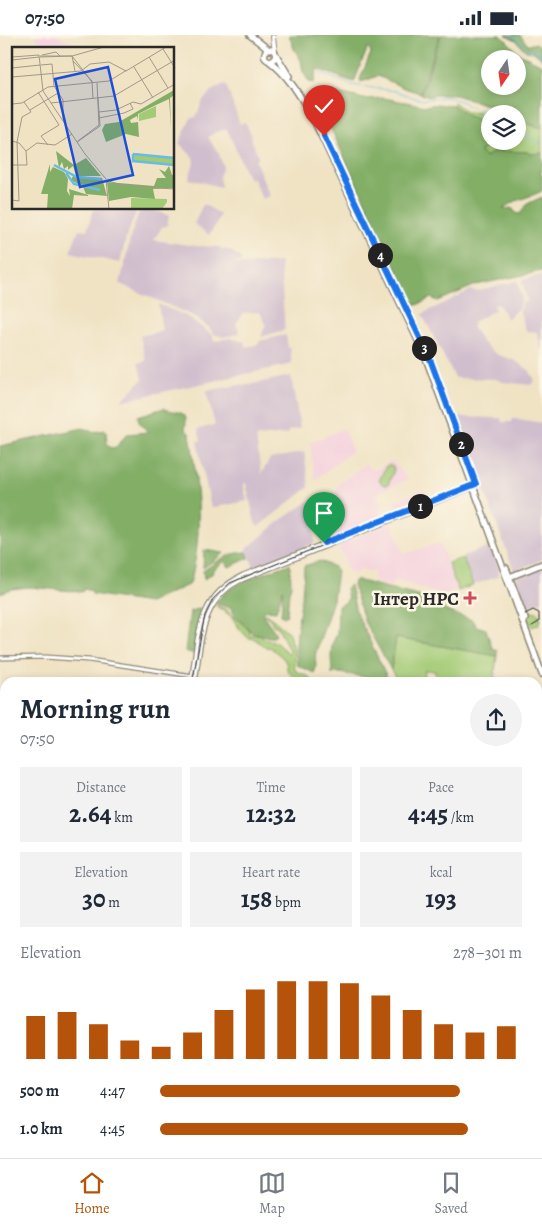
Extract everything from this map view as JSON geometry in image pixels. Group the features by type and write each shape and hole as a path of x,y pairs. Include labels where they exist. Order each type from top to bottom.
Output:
{"main road":[{"path":"250,35 275,53"},
{"path":"266,58 273,36"},
{"path":"273,36 275,53 316,120 434,369 542,674"},
{"path":"258,42 266,58 277,67 297,91 321,133 424,353 475,486"},
{"path":"266,58 273,59 275,53"},
{"path":"508,577 542,564"},
{"path":"508,577 542,665"}],"street":[{"path":"0,658 46,657 89,660 194,676 204,613 216,593 244,577 475,486"}],"shaded area":[{"path":"34,35 55,35 76,44 75,47 43,47"},
{"path":"224,84 240,124 245,122 251,134 250,136 259,158 255,160 270,196 262,199 253,178 249,179 227,129 216,132 208,137 219,154 223,166 219,177 221,187 189,179 194,162 193,157 179,143 191,118 196,117 203,100 213,90"},
{"path":"203,204 220,214 217,223 209,235 194,224"},
{"path":"94,210 137,210 126,238 120,263 70,252 79,229 87,230"},
{"path":"140,210 155,210 169,216 167,226 162,227 154,240 196,246 220,247 220,249 229,250 241,258 241,262 236,262 236,264 280,262 285,330 261,337 266,324 260,312 243,313 236,324 239,331 238,334 223,337 213,334 210,328 193,316 120,284 131,235"},
{"path":"542,275 541,348 537,332 526,331 520,312 523,302 529,301 527,300 521,280"},
{"path":"517,281 522,296 520,307 507,319 498,303 493,306 495,310 473,322 474,325 472,326 481,341 492,351 514,360 529,370 535,380 531,385 502,382 496,379 455,378 422,314 471,290 476,291"},
{"path":"158,304 188,317 213,336 214,341 230,338 244,342 246,347 259,344 259,341 286,335 292,364 121,401 143,379 138,363 146,361 140,336 162,331"},
{"path":"291,376 300,428 288,431 288,434 256,437 261,474 270,459 304,452 309,487 258,527 255,523 246,483 244,488 247,501 211,508 197,441 201,441 198,429 215,425 206,391 243,386"},
{"path":"457,417 501,418 502,422 512,422 513,418 542,423 542,560 514,571"},
{"path":"344,428 352,451 315,480 310,443"},
{"path":"392,461 408,479 380,492 378,496 383,508 379,510 383,518 332,538 324,515 338,485 365,464 372,470 376,470"},
{"path":"424,490 427,498 397,509 394,501"},
{"path":"311,500 315,543 254,567 246,549 284,518"},
{"path":"392,523 404,554 440,543 457,590 441,595 395,579 391,587 373,581 375,571 359,569 356,574 348,571 338,544"},
{"path":"485,548 492,549 500,571 498,572 499,576 473,585 463,556"},
{"path":"542,566 542,601 527,607 516,577"}],"green space":[{"path":"289,35 440,35 420,93 378,76 361,82 360,79 371,53 368,47 354,82 317,69 314,83 309,82 303,72 301,60 294,49"},
{"path":"441,35 501,35 516,50 481,50 481,95 526,95 526,57 542,65 542,128 526,123 526,105 487,105 455,95 429,97 421,94"},
{"path":"506,35 520,35 528,45 536,43 542,48 542,59 534,52 526,51 516,40"},
{"path":"331,91 364,99 384,98 426,106 437,104 454,106 467,116 481,120 482,150 479,152 486,157 495,151 542,153 542,171 540,172 542,175 542,191 512,203 503,209 512,208 516,213 520,214 527,204 542,197 542,271 476,285 438,301 431,298 417,305 413,303 317,99 318,96"},
{"path":"454,102 466,112 481,113 481,120 467,116 454,106"},
{"path":"526,123 542,128 542,153 495,151 487,157 479,152 482,150 526,150"},
{"path":"164,408 181,413 186,417 185,429 190,434 197,491 198,527 197,546 190,584 149,603 92,594 92,591 84,589 82,592 29,587 0,593 0,446 83,428 93,432 106,430 107,445 112,448 116,447 127,434 148,432 139,422 138,416"},
{"path":"386,466 393,466 394,470 388,485 384,485 379,481"},
{"path":"204,550 224,553 203,568"},
{"path":"247,552 249,558 229,567 225,561 204,579 203,571 219,560 234,554"},
{"path":"463,558 473,585 458,591 448,563"},
{"path":"320,561 334,567 337,571 333,600 316,652 316,669 314,673 297,665 296,640 304,566"},
{"path":"290,564 291,585 287,615 284,617 281,615 283,589 276,611 268,610 263,612 263,615 275,632 276,635 274,637 252,633 235,616 232,608 216,604 220,597 237,585"},
{"path":"357,580 441,602 444,610 472,620 476,626 486,629 492,648 497,650 497,656 396,638 391,670 365,623 353,585 354,581"},
{"path":"350,585 356,612 387,677 332,674 332,644 337,634 338,606 345,603 348,599 346,588"},
{"path":"216,606 226,609 249,630 250,635 260,634 266,640 274,641 289,654 289,650 278,627 273,625 271,620 264,614 268,615 289,633 294,647 294,667 297,672 308,677 293,676 287,670 286,662 282,657 270,647 266,648 255,639 248,638 231,616"},
{"path":"199,609 202,611 195,654 185,651 190,611"},
{"path":"537,612 541,619 539,624 532,627 526,613"},
{"path":"396,638 497,656 494,677 435,677 435,671 425,670 423,677 395,677 391,670"}],"waterway":[{"path":"510,35 518,39 528,51 537,50 542,59"},
{"path":"320,73 352,85 395,91 422,100 448,97 463,102 473,109 481,110"},
{"path":"526,136 538,145 542,140"}],"tram line":[{"path":"193,677 205,615 213,599 230,583 456,493"},
{"path":"525,614 533,610 539,613 539,622 532,626"}],"place":[{"name":"Інтер НРС","path":"470,598"}],"route":[{"path":"324,136 430,359 476,484 324,543"}]}
